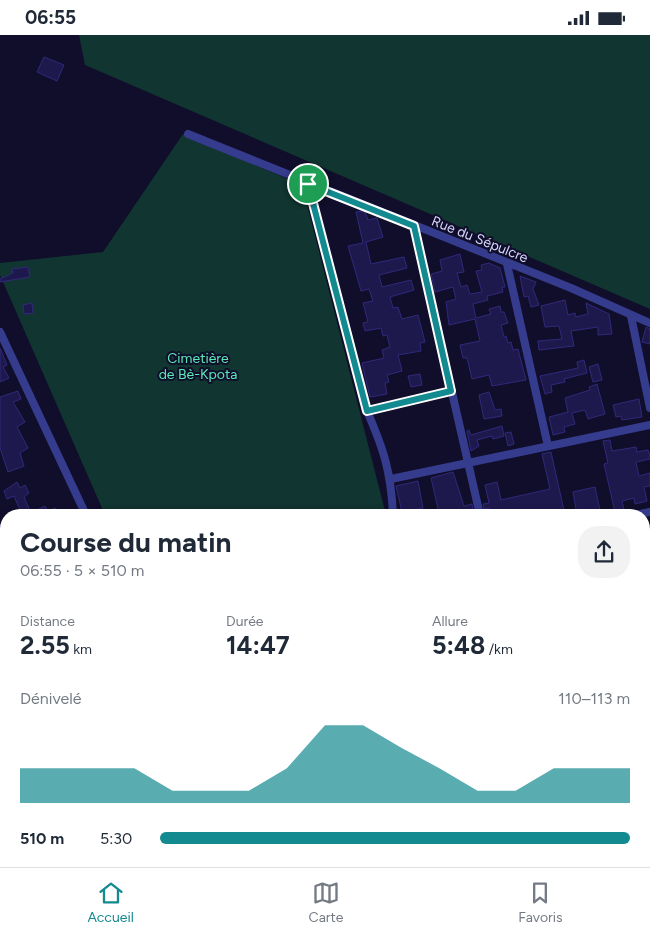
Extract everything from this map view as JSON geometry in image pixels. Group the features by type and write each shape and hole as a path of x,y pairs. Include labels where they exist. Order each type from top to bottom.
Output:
{"street":[{"name":"Rue du Sépulcre","path":"188,134 308,184 571,288 650,323"},
{"path":"308,184 367,411 382,445 391,479 393,509"},
{"path":"414,226 479,509"},
{"path":"507,264 548,447"},
{"path":"631,316 650,407"},
{"path":"0,331 83,509"},
{"path":"367,411 451,391"},
{"path":"391,479 650,425"}],"green space":[{"path":"79,35 650,35 650,309 85,65"},
{"name":"Cimetière de Bè-Kpota","path":"183,134 302,185 384,509 102,509 0,275 0,263 103,252"}],"building":[{"path":"44,57 64,65 57,81 37,72"},
{"path":"356,212 365,212 368,220 377,218 383,237 366,242 371,264 404,257 407,268 379,275 382,287 411,280 414,290 390,297 393,308 398,307 402,319 418,315 425,342 420,343 421,351 398,355 402,371 387,375 389,382 385,383 387,394 370,397 362,363 384,358 382,350 390,347 387,335 383,336 381,328 365,331 363,323 368,322 363,303 373,301 369,289 361,291 348,246 363,243"},
{"path":"460,254 464,272 457,273 461,287 467,285 470,294 482,292 476,271 482,270 481,265 489,263 500,268 505,287 502,287 503,292 487,296 488,300 473,304 476,318 491,314 489,309 500,306 501,312 504,312 508,323 501,325 504,337 506,336 508,343 511,342 513,350 518,349 526,380 492,386 489,375 472,379 467,358 463,358 460,345 480,341 475,319 449,325 446,302 456,299 453,287 435,292 431,274 442,271 440,260"},
{"path":"28,267 30,277 0,282 0,279 13,273 12,269"},
{"path":"520,276 536,282 533,289 539,305 531,307 528,296 524,297"},
{"path":"565,300 568,315 575,313 576,317 588,314 586,303 609,314 612,334 598,335 598,327 571,331 574,346 539,350 538,341 562,339 559,326 545,327 541,306"},
{"path":"32,303 33,313 24,314 23,305"},
{"path":"646,327 650,329 650,344 642,342"},
{"path":"0,348 7,365 3,367 9,378 0,382"},
{"path":"584,360 587,373 564,379 565,382 551,385 552,392 545,394 540,376 578,368 577,362"},
{"path":"598,364 602,380 593,382 589,367"},
{"path":"420,374 422,385 411,387 408,376"},
{"path":"597,384 605,414 588,419 585,410 572,413 575,424 564,427 565,432 553,435 549,417 568,412 565,398 590,390 589,387"},
{"path":"18,391 21,399 13,402 25,422 17,427 28,448 20,453 24,466 8,472 0,448 0,397"},
{"path":"489,392 495,410 501,409 502,416 484,419 479,395"},
{"path":"639,399 642,417 622,420 621,416 616,417 613,405"},
{"path":"502,426 504,436 493,439 492,436 477,440 479,446 471,451 467,431 469,430 471,435"},
{"path":"511,432 514,444 508,446 505,433"},
{"path":"610,440 612,451 636,447 637,452 648,450 650,459 636,462 639,476 650,473 650,486 644,487 647,501 635,504 634,498 622,501 624,509 614,509 604,464 608,463 603,441"},
{"path":"551,452 564,509 484,509 483,504 489,503 485,485 497,482 501,500 550,489 542,454"},
{"path":"453,472 464,506 472,504 473,509 438,509 431,478"},
{"path":"418,481 423,508 401,509 396,486"},
{"path":"17,482 20,488 25,485 29,493 24,497 29,509 20,509 14,496 7,499 4,491"},
{"path":"595,487 600,509 576,509 573,492"}],"route":[{"path":"308,184 414,226 451,391 367,411 308,184"}]}
